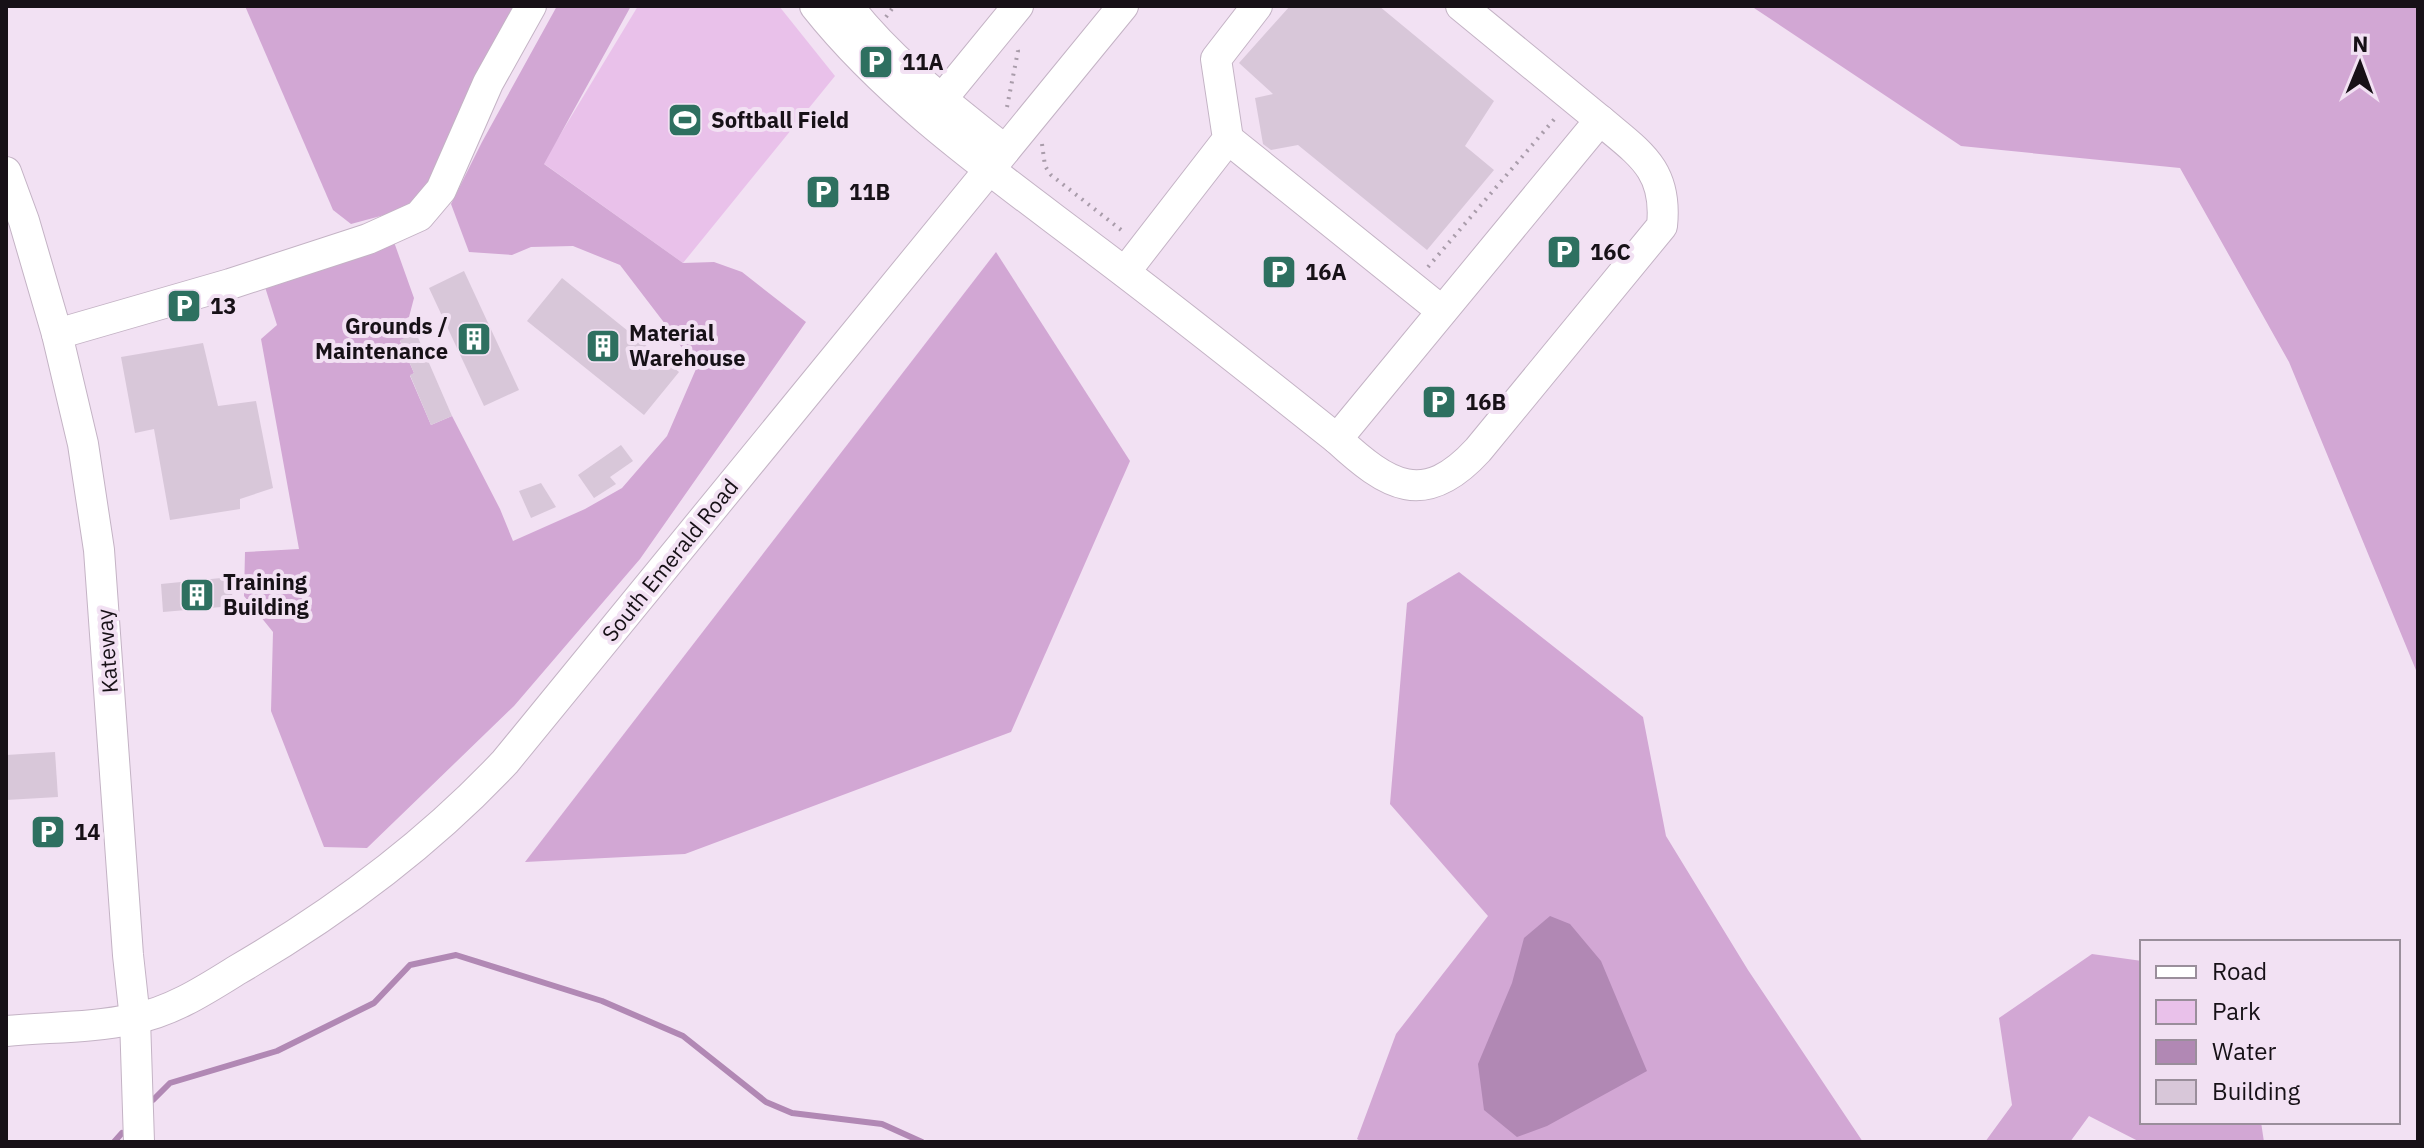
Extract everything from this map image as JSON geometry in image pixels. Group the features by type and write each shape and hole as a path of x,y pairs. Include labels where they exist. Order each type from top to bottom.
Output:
{"street":[{"path":"57,334 230,284 368,239 419,216 441,190 488,83 531,6"},
{"path":"815,6 885,83 1006,149 1125,272 1385,477 1415,487 1433,484 1461,469 1478,450 1662,226 1665,203 1655,173 1642,157 1461,6"},
{"path":"848,6 934,109"},
{"name":"South Emerald Road","path":"6,1031 135,1019 186,1001 277,947 375,879 445,822 505,762 1123,6"},
{"path":"1257,6 1216,59 1228,139 1442,311"},
{"path":"934,109 1012,13"},
{"path":"1337,439 1600,120"},
{"path":"1125,272 1228,139"},
{"name":"Kateway","path":"6,172 24,221 57,334 83,444 99,550 135,1019 139,1142"}],"path":[{"path":"1012,13 1018,51 1007,109 1006,149 1042,142 1045,166 1051,175 1127,234"},
{"path":"1421,275 1573,98"}],"green space":[{"name":"Softball Field","path":"638,6 779,6 835,76 683,263 543,163"}],"shaded area":[{"path":"245,6 515,6 414,207 351,224 333,210"},
{"path":"557,6 631,6 544,164 683,263 714,262 742,272 806,322 640,559 514,706 367,848 324,847 271,711 273,632 244,596 245,552 299,549 261,339 277,325 265,287 394,242 414,298 409,317 400,321 407,337 400,341 414,373 410,376 431,425 452,416 513,541 585,509 622,488 667,436 696,369 620,265 573,246 531,247 512,255 469,252 451,204"},
{"path":"1751,6 2418,6 2418,675 2289,362 2180,168 1961,146"},
{"path":"996,252 1130,461 1011,732 685,854 525,862"},
{"path":"1459,572 1643,717 1666,836 1748,970 1863,1142 1362,1142 1357,1139 1396,1034 1488,916 1390,804 1407,603"},
{"path":"2092,954 2140,961 2140,1124 2261,1124 2264,1142 2140,1142 2089,1116 2070,1142 1985,1142 2012,1105 1999,1018"}],"water":[{"path":"1550,916 1570,924 1601,961 1647,1071 1547,1126 1517,1137 1484,1110 1478,1064 1512,983 1524,938"}],"building":[{"path":"1290,6 1379,6 1494,101 1465,146 1494,170 1427,250 1298,145 1271,150 1263,144 1255,98 1273,94 1239,63"},
{"name":"Grounds / Maintenance","path":"464,271 519,390 484,406 429,288"},
{"name":"Material Warehouse","path":"562,278 679,372 644,415 527,321"},
{"path":"416,333 452,416 431,425 410,375 414,373 400,340"},
{"path":"203,343 218,406 256,401 273,488 240,499 240,509 170,520 154,429 135,433 121,357"},
{"path":"621,445 633,461 610,477 616,484 594,498 578,475"},
{"path":"541,483 556,507 531,518 519,491"},
{"name":"Training Building","path":"231,577 233,606 163,612 161,584"},
{"path":"55,752 58,797 6,800 6,755"}],"waterway":[{"path":"153,1100 170,1083 277,1051 374,1003 410,965 456,955 602,1001 683,1036 766,1102 792,1113 882,1124 922,1142"},
{"path":"114,1142 122,1133"}],"place":[{"name":"11A","path":"876,62"},
{"name":"Softball Field","path":"685,120"},
{"name":"11B","path":"823,192"},
{"name":"16C","path":"1564,252"},
{"name":"16A","path":"1279,272"},
{"name":"13","path":"184,306"},
{"name":"Grounds / Maintenance","path":"474,339"},
{"name":"Material Warehouse","path":"603,346"},
{"name":"16B","path":"1439,402"},
{"name":"Training Building","path":"197,595"},
{"name":"14","path":"48,832"}]}
